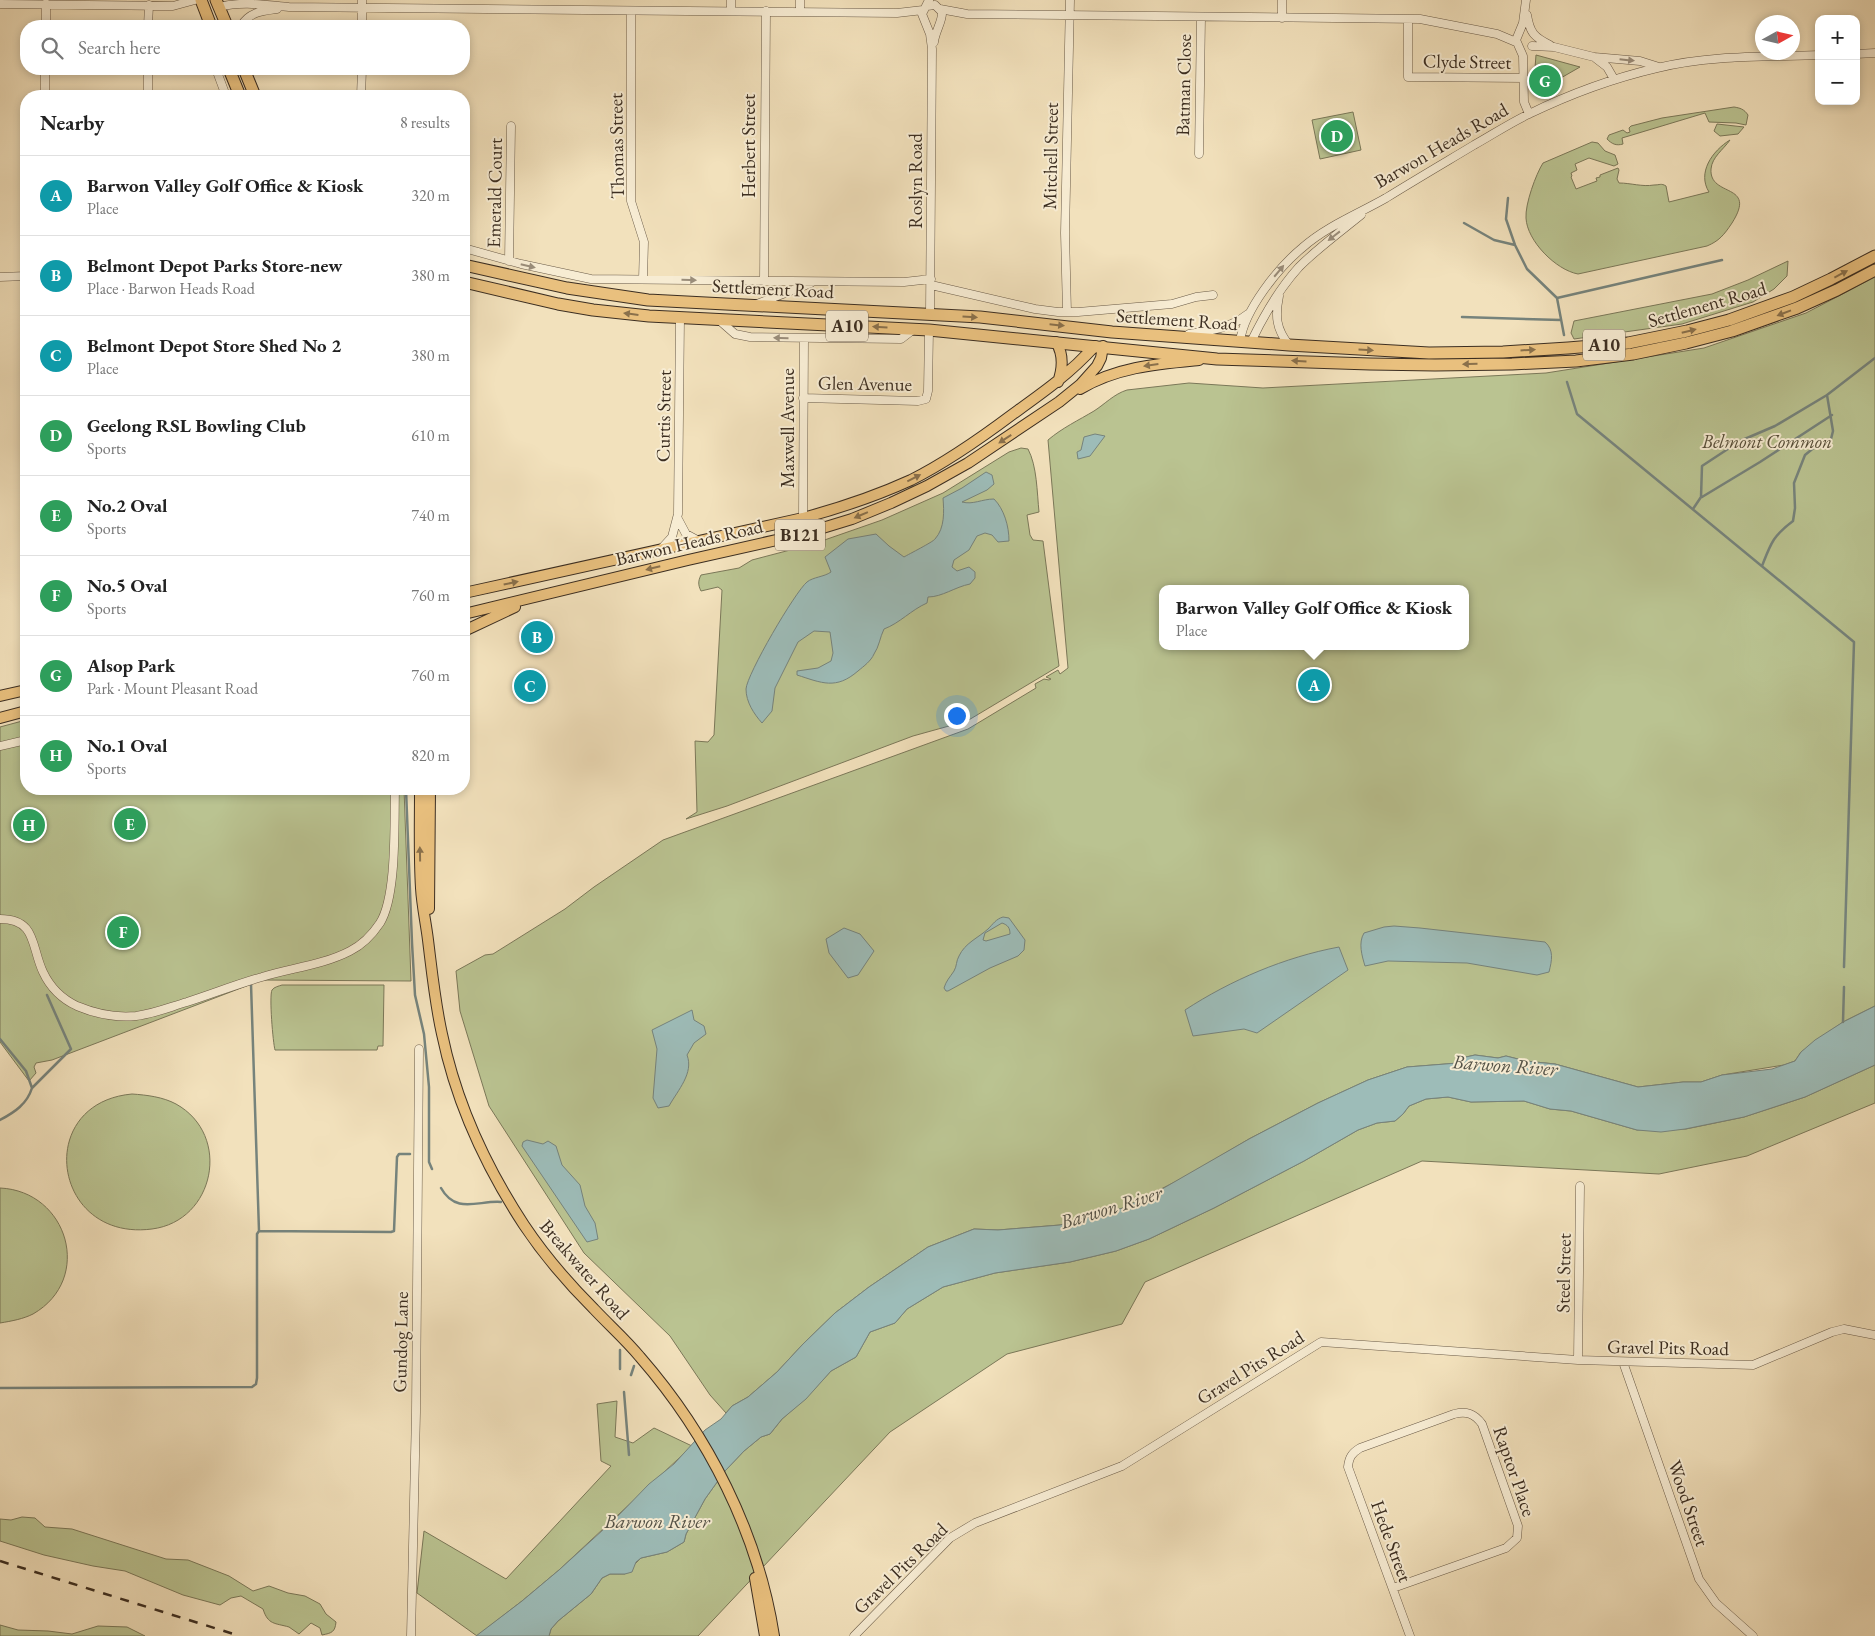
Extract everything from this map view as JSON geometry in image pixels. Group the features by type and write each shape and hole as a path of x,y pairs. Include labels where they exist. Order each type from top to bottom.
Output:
{"highway":[{"path":"200,0 208,20"},
{"path":"218,4 218,20"},
{"path":"218,4 225,20"},
{"path":"231,75 238,90"},
{"path":"246,75 253,90"},
{"name":"Settlement Road","path":"470,265 594,293 681,302 930,314 1010,320 1105,331 1290,345 1428,352 1512,351 1628,343 1686,332 1760,309 1831,279 1875,256"},
{"name":"Settlement Road","path":"470,283 593,310 680,318 929,330 1217,359 1370,364 1512,364 1632,354 1714,336 1763,321 1837,290 1875,270"},
{"path":"680,318 681,302"},
{"path":"929,330 930,314"},
{"name":"B121","path":"1099,346 1105,331"},
{"path":"1240,359 1246,341"}],"main road":[{"path":"1056,342 1062,364 1058,383"},
{"name":"Barwon Heads Road","path":"470,592 803,518 844,507 912,479 945,461 1058,383 1099,346"},
{"name":"Barwon Heads Road","path":"470,613 802,534 852,519 927,486 981,455 1032,422 1080,385 1097,366 1101,358 1099,346"},
{"name":"B121","path":"1059,402 1094,382 1127,369 1156,364 1217,359"},
{"path":"1006,420 1032,422"},
{"path":"663,549 692,559"},
{"name":"B121","path":"470,628 532,599"},
{"path":"0,696 20,691"},
{"path":"0,718 20,713"},
{"name":"Breakwater Road","path":"420,795 421,880 433,991 452,1073 472,1127 498,1181 525,1226 555,1266 638,1354 676,1402 712,1459 738,1515 763,1582 774,1636"},
{"name":"Breakwater Road","path":"428,937 430,795"},
{"name":"Breakwater Road","path":"738,1515 757,1585 765,1636"}],"street":[{"path":"0,4 122,2 148,5 177,5 195,0"},
{"path":"731,0 731,11"},
{"path":"800,0 800,12"},
{"name":"Mitchell Street","path":"1067,312 1065,233 1070,0"},
{"path":"1282,0 1282,18"},
{"path":"46,4 46,20"},
{"path":"218,4 289,7 362,4 631,11 897,13 938,5 968,14 1420,19 1497,34 1524,49 1531,47 1554,47 1594,57 1640,61 1659,67"},
{"path":"362,4 362,20"},
{"path":"1526,4 1518,44 1524,67 1524,102 1529,114"},
{"path":"1524,67 1534,42 1526,4"},
{"path":"148,5 148,20"},
{"name":"Roslyn Road","path":"932,49 942,15 938,5"},
{"name":"Roslyn Road","path":"926,6 925,22 930,34 932,49 930,314"},
{"path":"245,20 253,14 289,7"},
{"name":"Thomas Street","path":"631,11 631,201 644,242 643,279"},
{"name":"Herbert Street","path":"764,281 766,11"},
{"path":"897,13 932,25 968,14"},
{"name":"Batman Close","path":"1199,154 1200,17"},
{"name":"Clyde Street","path":"1408,19 1408,77 1524,78"},
{"path":"1497,34 1526,30 1554,47"},
{"path":"1860,54 1875,53"},
{"name":"Barwon Heads Road","path":"1246,341 1242,330 1252,311 1275,275 1302,248 1329,228 1372,206 1529,114 1614,79 1659,67 1734,58 1815,55"},
{"path":"1594,57 1607,67 1614,79"},
{"path":"45,75 45,90"},
{"path":"148,75 148,90"},
{"path":"218,75 224,90"},
{"path":"361,90 362,75"},
{"name":"Emerald Court","path":"509,261 511,126"},
{"name":"Barwon Heads Road","path":"1246,341 1280,292 1309,258 1372,206"},
{"path":"1302,248 1309,258"},
{"name":"Settlement Road","path":"470,250 509,261 589,279 931,282 1035,309 1067,312 1175,303 1196,297 1213,295"},
{"path":"0,277 20,276"},
{"path":"752,305 817,281"},
{"path":"1280,292 1277,313 1278,326 1281,335 1290,345"},
{"path":"1174,335 1219,330 1239,321 1252,311"},
{"name":"Curtis Street","path":"663,549 672,537 678,514 680,318"},
{"path":"719,320 731,332 739,336 901,339 914,329"},
{"name":"Glen Avenue","path":"803,398 918,400 926,398 928,390 929,330"},
{"name":"Maxwell Avenue","path":"803,518 804,338"},
{"name":"Curtis Street","path":"678,514 684,532 689,537 699,541"},
{"path":"0,746 20,741"},
{"path":"0,919 18,922 27,929 33,941 42,972 62,998 76,1006 96,1013 117,1016 137,1016 161,1011 264,976 339,955 350,951 365,941 378,926 387,907 391,883 395,795"},
{"name":"Gundog Lane","path":"411,1636 416,1412 419,1048"},
{"name":"Steel Street","path":"1578,1360 1580,1186"},
{"name":"Gravel Pits Road","path":"854,1636 950,1538 975,1523 1122,1466 1321,1342 1578,1360 1753,1365 1832,1332 1844,1329 1875,1335"},
{"name":"Wood Street","path":"1623,1362 1699,1579 1716,1604 1753,1636"},
{"name":"Raptor Place","path":"1351,1456 1360,1448 1454,1414 1462,1412 1471,1414 1482,1424 1518,1526 1517,1538 1506,1548 1392,1588"},
{"name":"Hede Street","path":"1351,1456 1348,1467 1410,1636"}],"green space":[{"path":"1536,55 1580,67 1533,94"},
{"path":"1734,107 1742,109 1748,115 1746,125 1709,122 1705,113 1622,138 1623,144 1614,144 1607,139 1609,135 1623,130 1627,133 1630,132 1629,128 1631,126 1662,118"},
{"path":"1353,112 1361,150 1320,159 1312,120"},
{"path":"1717,124 1744,127 1738,134 1720,136 1714,131"},
{"path":"1730,140 1712,165 1712,178 1717,184 1736,196 1739,201 1738,210 1726,231 1718,240 1707,246 1578,274 1552,261 1531,236 1526,218 1527,205 1534,182 1543,163 1592,142 1598,143 1605,151 1615,155 1618,164 1614,166 1589,158 1575,164 1577,170 1571,173 1571,177 1576,189 1597,181 1596,178 1600,177 1600,175 1618,168 1617,179 1619,183 1645,186 1664,185 1666,186 1669,202 1709,192 1705,177 1708,163 1717,150"},
{"path":"1788,261 1787,276 1774,289 1753,302 1682,324 1574,339 1571,333 1574,321 1712,294"},
{"name":"Belmont Common","path":"1875,277 1875,1006 1843,1022 1801,1052 1795,1061 1784,1065 1722,1075 1701,1082 1638,1087 1555,1064 1526,1061 1506,1056 1498,1058 1475,1055 1466,1057 1458,1063 1407,1067 1368,1080 1318,1103 1249,1139 1185,1177 1123,1208 1060,1225 998,1230 974,1229 928,1247 869,1287 835,1313 777,1372 748,1397 732,1406 726,1413 710,1395 670,1336 584,1253 489,1106 460,1011 456,971 485,955 493,954 565,909 663,840 968,729 1036,688 1035,684 1044,679 1051,679 1046,677 1058,670 1060,674 1068,668 1048,440 1122,392 1189,383 1263,388 1546,373 1704,348 1806,313"},
{"path":"1021,448 1028,449 1035,471 1039,512 1027,515 1030,535 1033,540 1043,541 1059,666 967,721 913,736 727,806 686,819 697,812 695,741 708,742 714,735 722,590 718,587 701,591 699,579 701,575 739,568 752,560 813,544 882,520 943,493 1009,452"},
{"path":"20,722 20,795 404,795 411,981 262,980 52,1060 36,1063 34,1067 36,1073 29,1081 0,1042 0,727"},
{"path":"282,985 384,985 383,1046 378,1046 377,1050 275,1050 271,994 273,989"},
{"path":"1875,1065 1875,1103 1747,1156 1659,1174 1422,1161 1145,1282 1122,1324 1007,1354 890,1432 698,1636 549,1636 551,1629 558,1621 591,1594 602,1578 610,1574 625,1574 641,1558 667,1552 684,1542 686,1534 705,1499 725,1471 744,1451 761,1437 770,1434 782,1419 806,1398 831,1371 856,1357 870,1332 895,1323 907,1309 943,1287 995,1273 1070,1262 1116,1251 1149,1239 1214,1208 1304,1161 1358,1130 1377,1123 1395,1121 1409,1106 1426,1099 1448,1097 1471,1102 1524,1101 1550,1109 1571,1111 1637,1130 1686,1129 1744,1117 1805,1097"},
{"path":"132,1094 166,1100 176,1104 194,1118 205,1135 210,1155 209,1175 202,1194 190,1210 173,1223 152,1229 118,1227 93,1215 76,1194 67,1170 68,1144 79,1121 100,1103"},
{"path":"0,1188 23,1193 42,1204 56,1220 65,1239 67,1260 63,1280 52,1299 33,1314 21,1319 0,1323"},
{"path":"617,1401 615,1437 633,1443 654,1428 692,1446 559,1570 477,1636 417,1593 424,1531 506,1579 611,1466 601,1461 597,1404"},
{"path":"22,1517 35,1518 45,1527 72,1529 166,1559 188,1560 229,1576 253,1591 269,1586 288,1593 305,1596 320,1604 326,1614 336,1622 335,1628 331,1633 322,1635 320,1628 311,1623 299,1634 289,1627 270,1621 263,1609 241,1596 231,1598 220,1605 183,1595 125,1571 44,1555 0,1541 0,1519 11,1520"},
{"path":"0,1625 18,1630 72,1634 98,1626 127,1627 145,1636 0,1636"}],"water":[{"path":"1095,434 1105,436 1090,456 1078,459 1077,452 1081,450 1084,437"},
{"path":"986,472 992,475 994,484 987,490 962,502 970,503 994,499 1001,508 1005,518 1009,541 998,542 992,535 985,533 977,536 969,550 954,560 952,567 957,571 969,567 975,572 975,578 970,584 928,597 927,603 884,629 871,659 843,681 836,683 821,682 797,675 797,671 818,668 831,661 833,653 830,632 814,631 798,642 775,688 772,711 762,723 753,712 747,699 746,689 748,681 772,634 801,589 809,580 831,572 825,557 848,539 876,534 904,557 933,541 938,535 943,519 943,498"},
{"path":"1001,918 1009,918 1025,940 1024,950 1018,956 946,991 944,988 955,969 962,951","holes":["1002,923 1010,930 1010,934 986,941 983,940 985,933"]},
{"path":"1394,926 1545,942 1550,948 1552,956 1549,972 1537,975 1467,963 1388,961 1365,966 1361,945 1364,933"},
{"path":"844,928 860,934 874,951 858,975 848,978 829,953 826,939"},
{"path":"1339,947 1348,970 1257,1033 1244,1029 1193,1036 1185,1010 1203,999 1279,963"},
{"name":"Barwon River","path":"1875,1006 1875,1065 1805,1097 1744,1117 1661,1132 1637,1130 1571,1111 1550,1109 1524,1101 1471,1102 1448,1097 1426,1099 1409,1106 1395,1121 1377,1123 1358,1130 1304,1161 1214,1208 1149,1239 1116,1251 1070,1262 995,1273 943,1287 907,1309 895,1323 870,1332 856,1357 831,1371 806,1399 782,1419 770,1434 761,1437 744,1451 725,1471 705,1499 686,1534 684,1542 667,1552 641,1558 636,1562 632,1572 610,1574 602,1578 591,1594 558,1621 551,1629 549,1636 476,1636 559,1570 615,1519 649,1484 674,1464 705,1430 721,1419 732,1406 748,1397 777,1372 835,1313 869,1287 928,1247 974,1229 998,1230 1060,1225 1123,1208 1162,1189 1249,1139 1318,1103 1368,1080 1407,1067 1458,1063 1466,1057 1475,1055 1498,1058 1506,1056 1526,1061 1555,1064 1638,1087 1701,1082 1722,1075 1772,1069 1795,1061 1801,1052 1815,1040 1843,1022"},
{"path":"692,1010 694,1020 704,1026 706,1034 694,1043 687,1055 689,1062 687,1075 669,1106 658,1108 653,1098 657,1049 652,1030"},
{"path":"527,1140 543,1144 548,1141 556,1146 562,1165 580,1185 585,1206 595,1223 598,1239 587,1242 522,1146 523,1142"}],"waterway":[{"path":"1508,198 1506,219 1515,245 1527,269 1557,298"},
{"path":"1464,223 1494,240 1515,245"},
{"path":"1564,335 1557,298 1722,260"},
{"path":"1462,317 1561,320"},
{"path":"1693,509 1701,497 1702,466 1740,441 1775,426 1827,395 1875,358"},
{"path":"1567,382 1577,414 1854,642 1844,967"},
{"path":"1762,566 1773,540 1793,521 1795,508 1794,483 1805,455 1816,446 1831,439 1833,431 1827,395"},
{"path":"1702,497 1832,415"},
{"path":"406,795 415,995 424,1034 429,1087 429,1162 432,1169"},
{"path":"251,984 259,1231"},
{"path":"1843,1022 1844,987"},
{"path":"32,1088 71,1049 47,995"},
{"path":"0,1039 26,1071 32,1088 27,1099 20,1107 0,1120"},
{"path":"0,1388 252,1387 256,1384 257,1378 257,1234 259,1231 394,1231 397,1157 399,1154 410,1154"},
{"path":"441,1188 447,1196 461,1204 501,1202"},
{"path":"620,1350 620,1369"},
{"path":"631,1375 634,1366"},
{"path":"624,1392 629,1455"}],"railway":[{"path":"0,1561 240,1636"}],"place":[{"name":"Alsop Park","path":"1545,81"},
{"name":"Geelong RSL Bowling Club","path":"1337,136"},
{"name":"Belmont Depot Parks Store-new","path":"537,637"},
{"name":"Barwon Valley Golf Office & Kiosk","path":"1314,685"},
{"name":"Belmont Depot Store Shed No 2","path":"530,686"},
{"name":"No.2 Oval","path":"130,824"},
{"name":"No.1 Oval","path":"29,825"},
{"name":"No.5 Oval","path":"123,932"}]}
